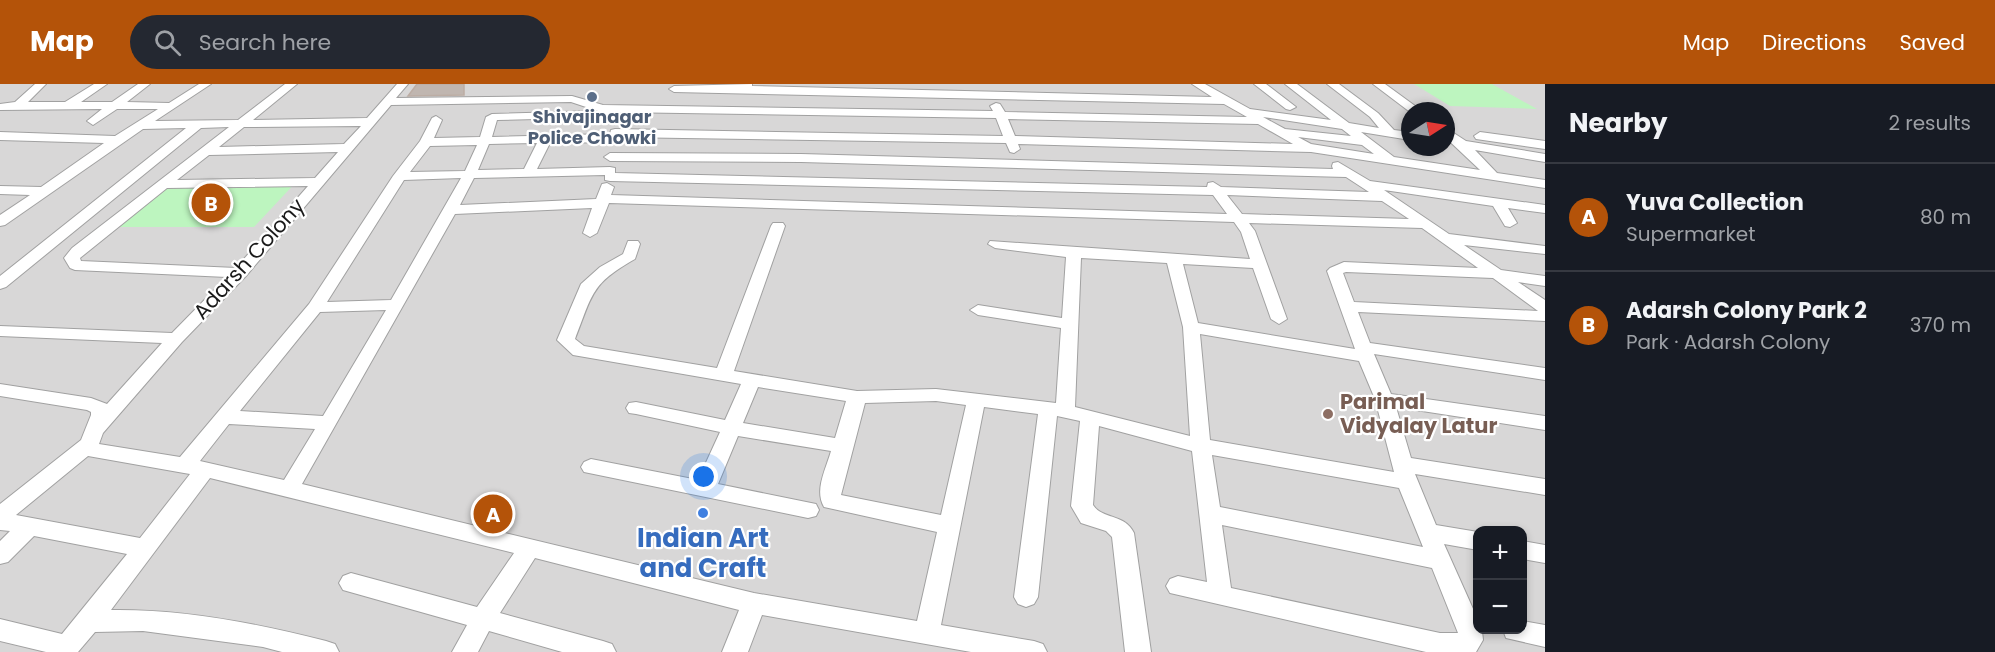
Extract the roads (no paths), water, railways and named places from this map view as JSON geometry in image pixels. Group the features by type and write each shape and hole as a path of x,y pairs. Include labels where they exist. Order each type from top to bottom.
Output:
{"street":[{"path":"8,106 22,84"},
{"path":"8,106 41,84"},
{"path":"67,105 102,84"},
{"path":"93,121 145,84"},
{"path":"0,222 140,124 206,84"},
{"path":"240,273 75,265 72,261 77,251 292,84"},
{"name":"Adarsh Colony","path":"0,516 91,438 176,338 240,273 403,84"},
{"path":"1037,84 1042,96"},
{"path":"1197,84 1349,172 1545,308"},
{"path":"1216,84 1228,95 1227,103"},
{"path":"1259,84 1290,107"},
{"path":"1290,84 1392,161"},
{"path":"1332,84 1374,115 1390,133"},
{"path":"1378,84 1403,102"},
{"path":"669,108 675,86 988,89 1042,96 1227,103 1348,127 1401,135"},
{"path":"836,87 832,111 838,206"},
{"path":"988,89 1001,115 1009,140 1035,187 1045,213"},
{"path":"386,102 574,95 608,111 616,121 610,157 610,174 603,201 590,233"},
{"path":"1143,99 1248,231 1279,319"},
{"path":"8,106 170,106"},
{"path":"289,489 398,305 450,210 486,141 492,117 669,108 1261,122"},
{"path":"0,630 65,649 89,621 145,548 224,417 315,307 400,176 426,142 436,120"},
{"path":"140,124 368,122"},
{"path":"0,284 200,123"},
{"path":"1279,131 1364,141"},
{"path":"1455,133 1545,145"},
{"path":"426,142 615,136 833,135 1311,148 1545,183"},
{"path":"0,136 117,140"},
{"path":"988,139 996,164"},
{"path":"1455,139 1493,176"},
{"path":"529,173 544,140"},
{"path":"1455,144 1545,158"},
{"path":"206,151 347,147"},
{"path":"610,157 835,159 1349,172"},
{"path":"400,176 610,174 836,183 1217,191 1387,198"},
{"path":"165,184 318,182"},
{"path":"1364,183 1545,209"},
{"path":"0,190 45,190"},
{"path":"450,210 603,201 1426,224"},
{"path":"1498,202 1510,224"},
{"path":"723,375 778,226"},
{"path":"1445,238 1545,250"},
{"path":"633,244 630,256 604,270 587,287 566,340 579,351 857,397 936,395 1056,410 1201,446 1404,473 1545,487"},
{"path":"995,244 1074,253 1259,264"},
{"path":"1026,597 1069,324 1074,253"},
{"path":"1174,260 1191,327 1201,446 1220,595"},
{"path":"1178,586 1448,644 1467,644 1471,640 1471,620 1440,560 1404,473 1384,399 1364,352 1335,271 1344,267 1497,274 1545,281"},
{"path":"315,307 398,305"},
{"path":"1347,307 1545,316"},
{"path":"978,310 1069,324"},
{"path":"1191,327 1364,352 1545,374"},
{"path":"0,331 176,338"},
{"path":"705,489 752,380"},
{"path":"0,390 91,404 100,408 102,415 91,438 93,450 194,467 754,603 1035,652"},
{"path":"857,397 829,494 832,501 950,526"},
{"path":"1384,399 1545,423"},
{"path":"927,632 976,401"},
{"path":"636,408 731,428 843,446"},
{"path":"224,417 329,423"},
{"path":"1090,418 1082,506 1089,517 1114,525 1123,532 1138,652"},
{"path":"591,467 807,510"},
{"path":"1210,514 1440,560"},
{"path":"0,521 145,548"},
{"path":"0,555 29,527"},
{"path":"1428,532 1473,540"},
{"path":"465,652 483,619 530,547"},
{"path":"1527,551 1545,554"},
{"path":"351,584 603,652"},
{"path":"735,652 754,603"},
{"path":"89,621 143,620 257,644 326,652"},
{"path":"1527,632 1545,636"}],"place":[{"name":"Shivajinagar Police Chowki","path":"592,97"},
{"name":"Adarsh Colony Park 2","path":"211,203"},
{"name":"Parimal Vidyalay Latur","path":"1328,414"},
{"name":"Indian Art and Craft","path":"703,513"},
{"name":"Yuva Collection","path":"493,514"}]}
